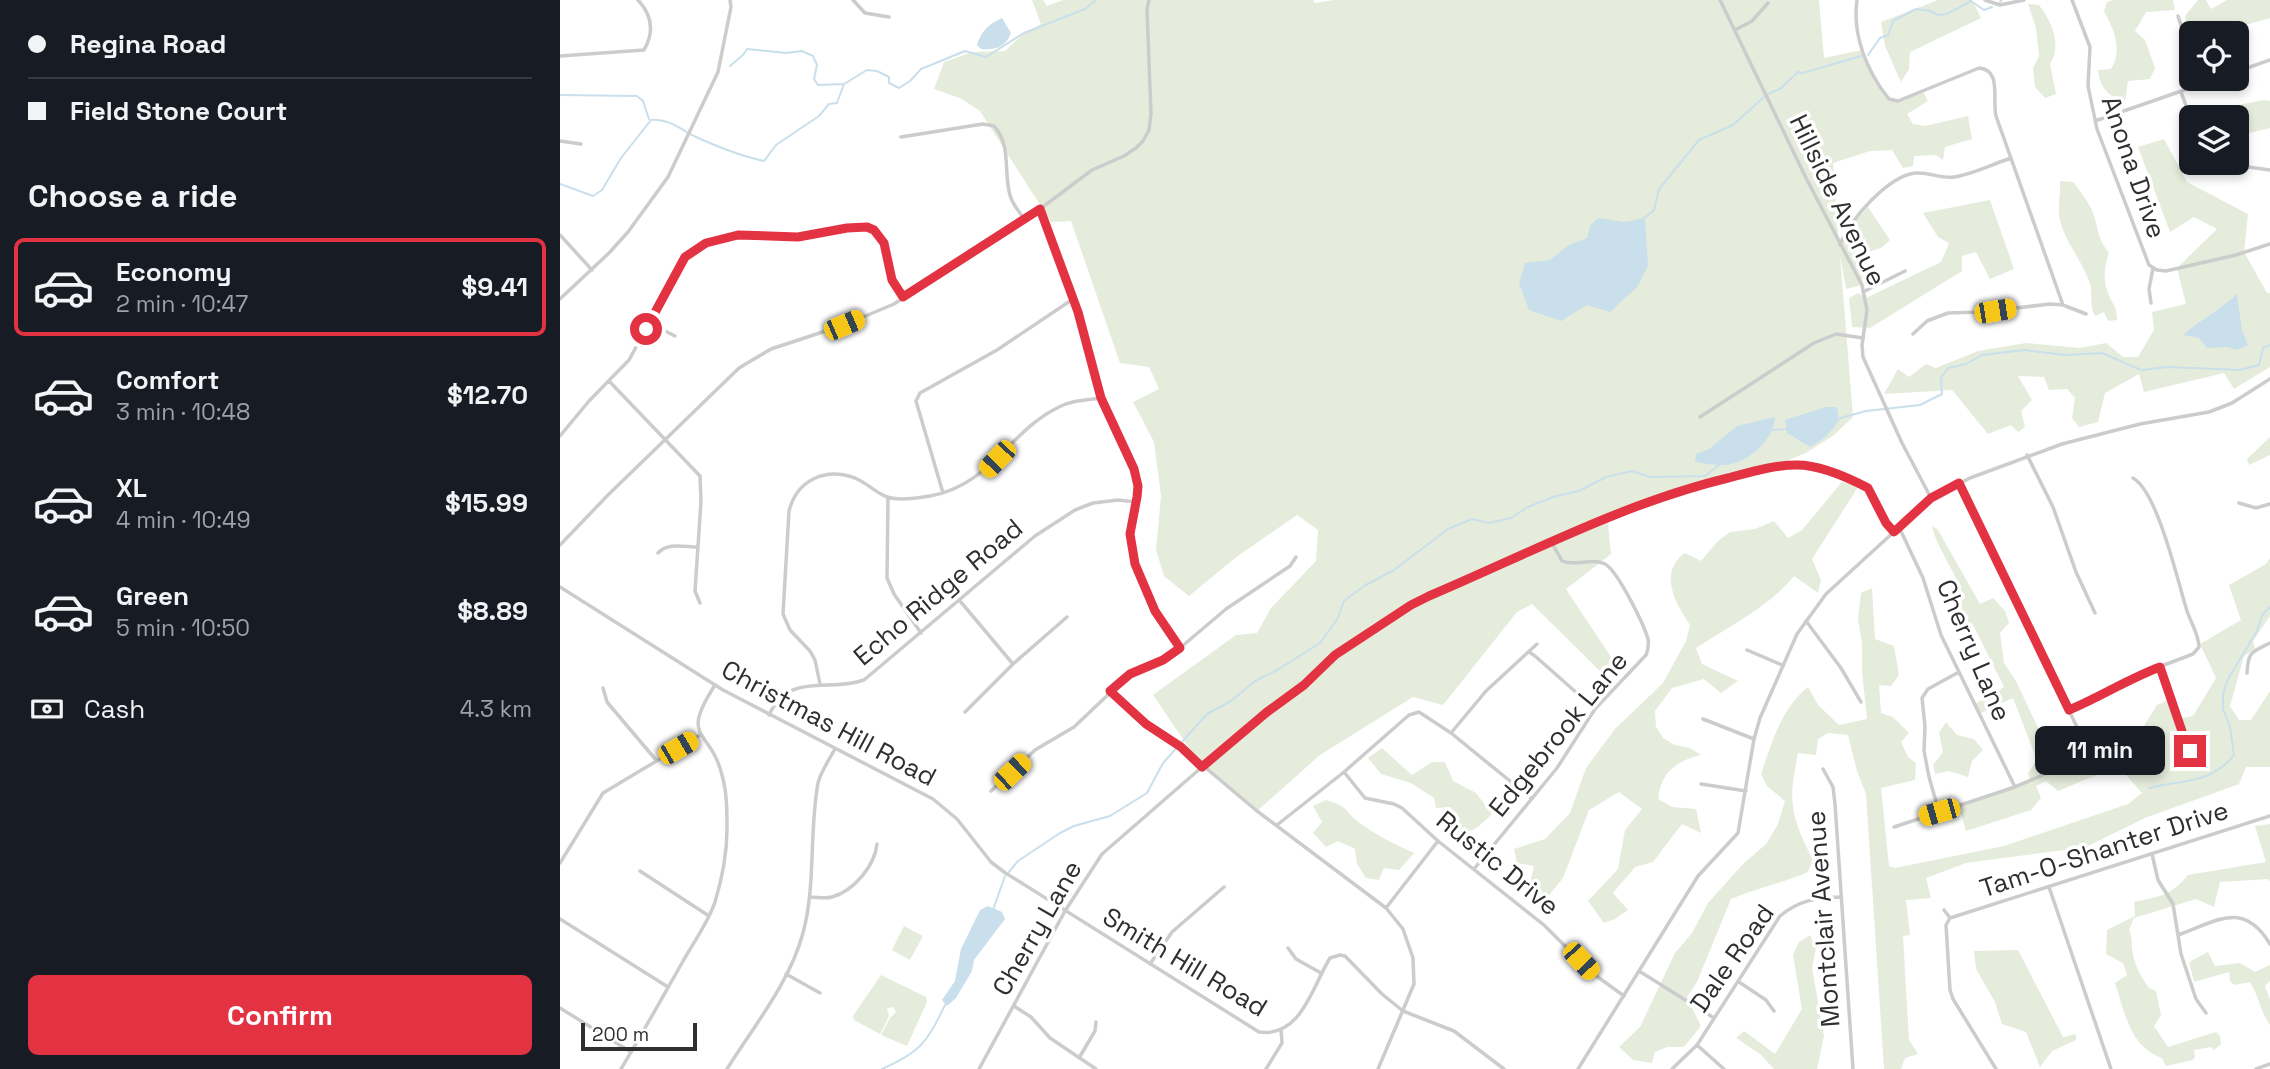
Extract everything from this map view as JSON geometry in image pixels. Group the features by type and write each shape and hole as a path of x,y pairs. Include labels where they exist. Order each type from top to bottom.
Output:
{"street":[{"path":"560,56 644,50 648,43 651,23 649,14 638,0"},
{"path":"560,299 628,232 675,164 718,72 731,7 730,0"},
{"path":"853,0 865,13 889,17"},
{"path":"560,545 738,368 771,349 844,325 894,304 1040,209 1092,170 1124,156 1143,141 1149,130 1151,114 1147,9 1149,0"},
{"name":"Hillside Avenue","path":"1720,0 1840,246 1862,285 1867,310 1863,357 1902,443 1931,498"},
{"path":"1857,0 1857,28 1862,50 1886,96 1892,100 1898,101 1976,69 1986,69 1994,77 1994,109 2063,306"},
{"path":"1984,0 2006,5 2024,0"},
{"name":"Anona Drive","path":"2072,0 2090,47 2088,86 2095,121 2144,257 2153,268 2166,271 2236,255 2270,244"},
{"path":"1735,30 1752,21 1768,3"},
{"path":"2178,16 2180,21"},
{"path":"2249,67 2270,60"},
{"path":"2095,121 2181,92 2186,105"},
{"path":"901,137 983,124 994,126 1002,134 1005,144 1009,192 1024,219"},
{"path":"560,141 581,144"},
{"path":"1840,246 1844,234 1868,207 1870,200 1905,176 1921,173 1943,178 1956,177 2011,158"},
{"path":"2249,167 2270,170"},
{"path":"1040,209 1073,299 1101,398 1134,469 1138,486 1130,534 1135,564 1155,611 1180,648"},
{"path":"560,436 629,360 690,251 721,238 750,234 798,237 867,227 874,230 884,243 892,280 903,297"},
{"path":"560,236 592,270"},
{"path":"2151,303 2149,289 2153,268"},
{"path":"1863,292 1905,271"},
{"path":"943,492 916,401 920,393 997,350 1073,299"},
{"path":"1913,334 1927,321 1948,313 1982,312 2035,305 2063,306 2086,314"},
{"path":"649,323 675,336"},
{"path":"1700,417 1814,343 1836,334 1863,338"},
{"path":"1578,1069 1698,876 1738,833 1754,739 1782,665 1797,634 1826,594 1931,498 1959,483 2027,455 2140,424 2209,412 2232,403 2270,379"},
{"path":"609,381 696,470 702,481 695,591 700,603"},
{"path":"820,684 816,660 790,630 783,614 789,511 792,499 800,487 811,479 835,474 856,478 888,498 930,496 958,488 986,470 1046,414 1067,403 1101,398"},
{"path":"2027,455 2053,507 2076,572 2095,612"},
{"name":"Cherry Lane","path":"979,1069 1065,911 1102,855 1267,712 1304,685 1335,655 1411,605 1615,513 1698,485 1771,467 1810,467 1860,484 1872,493 1886,523 1894,532"},
{"path":"2069,710 2138,675 2193,654 2200,643 2188,615 2174,559 2140,481 2133,478"},
{"path":"1959,483 2090,754"},
{"path":"888,498 887,578 894,594 921,633"},
{"name":"Echo Ridge Road","path":"769,715 781,696 788,691 820,684 849,685 864,680 960,601 979,580 1075,510 1106,500 1136,502"},
{"path":"2239,503 2256,508 2270,504"},
{"name":"Cherry Lane","path":"1899,527 1914,557 1936,622 2015,787"},
{"name":"Edgebrook Lane","path":"1474,869 1557,768 1595,709 1646,655 1648,642 1621,585 1610,569 1597,562 1574,564 1562,561 1552,543"},
{"path":"658,553 670,546 698,547"},
{"path":"991,791 1035,750 1074,727 1130,674 1163,660 1226,609 1290,566 1296,557"},
{"name":"Christmas Hill Road","path":"560,587 723,690 933,799 957,818 995,865 1065,911"},
{"path":"960,601 1013,664"},
{"path":"965,712 1013,664 1067,617"},
{"path":"1806,621 1841,668 1861,702"},
{"path":"2247,673 2251,653 2270,643"},
{"path":"1451,733 1486,691 1537,644"},
{"path":"1747,650 1782,665"},
{"path":"1529,652 1595,709"},
{"path":"2160,667 2190,751"},
{"path":"1939,812 1924,751 1922,698 1928,689 1959,672"},
{"path":"621,1069 709,916 719,886 727,832 726,799 717,760 700,735 698,714 715,685"},
{"path":"603,688 607,702 656,761"},
{"path":"1110,691 1146,724 1181,747 1202,767 1386,908 1403,929 1413,958 1414,984 1378,1069"},
{"path":"1277,825 1413,712 1427,715 1532,799"},
{"path":"1703,719 1754,739"},
{"path":"560,863 603,793 700,735"},
{"path":"1894,827 2015,787 2114,744 2125,743"},
{"path":"727,1069 786,974 803,932 809,897 818,783 835,749"},
{"name":"Montclair Avenue","path":"1822,769 1833,787 1835,804 1853,1069"},
{"name":"Rustic Drive","path":"1344,772 1365,798 1402,808 1438,841 1544,925 1591,972 1624,996"},
{"path":"1701,785 1746,791"},
{"name":"Tam-O-Shanter Drive","path":"1996,1069 1950,990 1946,925 1950,918 2270,816"},
{"path":"1386,908 1438,841"},
{"path":"809,897 836,896 859,880 874,858 877,844"},
{"path":"2152,854 2158,880 2171,899 2196,999 2206,1013"},
{"path":"640,871 709,916"},
{"path":"1150,964 1172,932 1224,887"},
{"path":"2049,887 2111,1069"},
{"name":"Dale Road","path":"1672,1069 1697,1045 1780,916 1789,908 1810,899 1840,897"},
{"name":"Tam-O-Shanter Drive","path":"1944,910 1950,918"},
{"name":"Smith Hill Road","path":"1065,911 1259,1032 1281,1030 1296,1020 1321,973"},
{"path":"2178,935 2228,918 2240,917 2255,923 2270,944"},
{"path":"560,919 668,987"},
{"path":"1288,948 1297,959 1321,973 1330,958 1345,956 1403,1011 1454,1031 1504,1069"},
{"path":"1639,971 1714,1018"},
{"path":"786,974 820,993"},
{"path":"1739,981 1766,1000 1774,1011"},
{"path":"1014,1006 1031,1017 1050,1038 1096,1069"},
{"path":"560,1008 631,1052"},
{"path":"1079,1058 1095,1031 1097,1022"},
{"path":"1266,1069 1282,1044 1281,1030"},
{"path":"1697,1045 1724,1069"},
{"path":"2256,1069 2270,1064"}],"green space":[{"path":"1032,0 1043,0 1047,6 1063,0 1313,0 1315,3 1334,0 1819,0 1824,58 1862,50 1886,96 1898,101 1923,91 1928,101 1907,114 1913,124 1925,126 1968,116 1972,139 1945,147 1943,160 1936,155 1914,156 1913,166 1903,168 1892,150 1870,151 1833,163 1839,245 1844,234 1868,207 1890,240 1881,248 1868,252 1863,262 1862,285 1846,289 1840,255 1853,417 1834,435 1806,453 1771,467 1611,515 1608,524 1611,554 1566,589 1615,663 1606,677 1532,604 1517,612 1443,705 1413,697 1320,755 1257,811 1202,767 1153,695 1236,635 1257,633 1271,608 1316,561 1318,530 1297,515 1235,558 1189,596 1164,576 1156,550 1161,496 1154,442 1133,402 1159,389 1149,367 1120,363 1071,221 1051,222 980,111 962,99 934,89 944,62 972,52 1005,51 1024,33 1041,24"},
{"path":"1938,0 1972,0 1981,18 1910,52 1909,69 1901,82 1885,46 1881,22"},
{"path":"2173,0 2175,10 2146,12 2135,31 2145,40 2155,68 2150,79 2128,81 2125,102 2106,90 2098,70 2111,69 2115,62 2117,47 2114,33 2104,11 2107,2"},
{"path":"2198,0 2206,0 2211,9 2227,0 2270,0 2270,18 2249,24 2249,21 2186,21 2185,16"},
{"path":"2028,4 2039,5 2054,34 2054,57 2050,64 2056,94 2045,98 2035,87 2033,68 2039,56 2036,28"},
{"path":"2270,101 2270,128 2249,133 2249,105 2238,105"},
{"path":"2164,139 2179,167 2179,175 2183,175 2187,182 2248,214 2244,252 2267,293 2270,293 2270,367 2234,389 2224,373 2144,392 2139,374 2105,393 2098,422 2079,427 2072,418 2075,398 2067,389 2049,390 2044,377 2018,376 2032,400 2021,411 2025,427 2018,432 2011,425 1988,434 1952,390 1884,394 1898,369 1909,377 1926,364 1936,368 1978,351 2026,343 2080,348 2106,343 2123,357 2138,357 2154,330 2152,312 2186,304 2177,268 2217,229 2194,217 2170,232 2138,147"},
{"path":"2060,181 2073,182 2092,211 2101,239 2109,253 2105,283 2117,320 2108,321 2104,312 2095,316 2093,312 2090,284 2061,223"},
{"path":"1990,200 2014,269 1990,279 1976,252 1962,256 1962,271 1870,328 1852,327 1849,298 1858,293 1866,298 1941,262 1949,243 1938,237 1923,213"},
{"path":"2270,437 2270,455 2249,465 2247,459"},
{"path":"1842,482 1860,484 1812,559 1821,580 1818,593 1794,576 1761,607 1696,648 1702,664 1738,681 1721,693 1704,679 1672,688 1655,711 1656,727 1663,738 1701,755 1671,769 1662,782 1658,799 1672,807 1696,809 1701,833 1682,824 1653,862 1635,867 1613,893 1628,910 1604,923 1588,901 1618,869 1625,830 1642,809 1619,792 1589,810 1563,878 1546,899 1529,888 1534,866 1517,863 1514,849 1545,839 1570,813 1586,768 1615,729 1663,683 1686,641 1690,625 1672,588 1672,569 1677,561 1685,553 1701,561 1717,542 1730,532 1755,529 1774,521 1788,538 1802,530"},
{"path":"1932,526 1938,530 1980,604 1993,598 2005,611 2009,623 2000,633 2004,663 2016,681 2046,745 2078,730 2082,739 2142,729 2157,705 2170,700 2176,719 2193,716 2216,678 2200,644 2241,620 2229,585 2266,564 2270,558 2270,616 2253,641 2255,649 2244,656 2230,706 2239,720 2251,720 2270,691 2270,767 2246,767 2239,784 2145,818 2086,847 1966,863 1926,878 1931,898 1906,900 1910,935 1903,936 1909,1040 1918,1054 1905,1058 1901,1069 1884,1069 1866,794 1848,735 1828,733 1818,739 1816,755 1798,753 1795,770 1793,808 1813,860 1808,872 1731,899 1697,982 1687,997 1701,1026 1684,1047 1667,1047 1655,1052 1652,1063 1633,1060 1619,1047 1640,1027 1675,953 1692,933 1708,903 1743,864 1766,844 1778,824 1785,801 1767,786 1761,774 1778,727 1791,705 1808,687 1818,705 1839,725 1867,719 1858,619 1861,593 1872,588 1875,639 1894,646 1899,675 1891,686 1879,685 1881,713 1893,717 1909,733 1901,742 1908,757 1916,763 1915,780 1881,788 1889,866 1895,868 2004,846 2128,804 2142,793 2118,766 2058,791 2046,781 2036,786 2041,798 2031,810 1966,831 1959,806 2030,779 2028,773 2037,760 2013,698 1979,714 1975,704 2004,687 1972,623 1960,624 1961,589"},
{"path":"1946,722 1957,735 1974,739 1983,750 1972,761 1968,777 1949,771 1935,774 1933,765 1943,752 1939,733"},
{"path":"1382,748 1412,775 1432,762 1445,762 1453,781 1476,793 1492,814 1478,827 1455,839 1445,827 1451,817 1451,807 1436,808 1434,798 1411,783 1381,774 1368,758"},
{"path":"1326,800 1344,808 1374,832 1414,853 1399,870 1384,868 1379,880 1366,878 1357,864 1355,849 1338,841 1326,847 1313,833 1322,822 1313,806"},
{"path":"2270,824 2270,881 2220,882 2214,907 2196,899 2134,918 2129,930 2134,959 2146,984 2156,991 2161,1015 2154,1026 2168,1047 2216,1032 2220,1036 2221,1044 2214,1050 2211,1047 2194,1050 2193,1060 2166,1066 2162,1058 2143,1046 2130,1028 2115,983 2127,975 2123,963 2106,954 2107,930 2135,916 2134,902 2164,894 2188,875 2266,862 2255,826"},
{"path":"904,926 923,936 910,960 892,950"},
{"path":"1810,935 1816,948 1812,968 1824,1036 1817,1069 1774,1069 1760,1054 1736,1038 1744,1031 1775,1054 1802,1009 1793,955 1799,942"},
{"path":"2018,950 2063,1037 2076,1034 2076,1040 2052,1051 2040,1067 2026,1032 2002,1024 1995,1002 1976,969 1974,951"},
{"path":"2208,952 2215,966 2240,963 2255,972 2270,965 2270,981 2265,986 2270,1000 2270,1025 2250,982 2234,985 2230,981 2229,972 2194,982 2189,962"},
{"path":"881,975 926,997 927,1002 907,1046 881,1035 896,1012 893,1007 887,1008 889,1016 880,1034 854,1020 853,1016"}],"water":[{"path":"1002,18 1011,33 1009,38 999,47 981,49 977,45 983,32"},
{"path":"1598,218 1623,222 1645,218 1648,266 1638,286 1610,312 1587,305 1561,321 1529,310 1519,283 1525,263 1550,260 1569,245 1587,238 1590,226"},
{"path":"2237,294 2242,330 2248,345 2237,350 2228,347 2207,348 2199,338 2183,335 2224,305"},
{"path":"1826,407 1837,407 1839,420 1819,442 1810,447 1787,433 1785,420"},
{"path":"1775,417 1770,435 1749,456 1722,465 1695,462 1696,454 1709,449 1737,426"},
{"path":"988,906 1002,912 1005,919 974,960 972,971 956,998 947,1006 942,1000 955,981 961,949 980,910"}],"waterway":[{"path":"560,184 593,196 602,190 621,158 651,120 669,123 713,144 764,161 776,145 819,116 829,104 837,103 844,84 867,70 889,77 889,83 899,88 921,69 965,51 986,57 1024,33 1085,9 1096,0"},
{"path":"1868,55 1880,38 1888,35 1893,21 1916,9 1938,15 1947,14 1971,1 1984,10 1992,7"},
{"path":"730,66 747,49 786,53 802,51 813,56 817,65 814,79 818,85 844,84"},
{"path":"1768,94 1780,89 1798,72 1803,73 1861,56"},
{"path":"560,95 637,96 643,101 649,119"},
{"path":"1643,219 1654,210 1659,189 1699,140 1733,125 1764,97"},
{"path":"1837,419 1866,411 1920,405 1942,394 1941,378 1948,368 1966,364 1982,355 2024,350 2065,355 2102,353 2141,370 2168,367 2240,370 2259,365 2263,348 2270,345"},
{"path":"1772,430 1787,429"},
{"path":"1009,872 1018,861 1060,833 1074,826 1110,816 1147,793 1163,763 1207,714 1231,701 1255,681 1320,643 1338,618 1344,601 1364,586 1394,570 1448,529 1472,519 1489,523 1511,518 1528,507 1556,496 1579,491 1606,477 1632,471 1650,477 1705,476 1719,465"},
{"path":"2149,788 2206,776 2225,765 2234,755 2230,727 2223,709 2223,694 2228,679 2257,631 2262,615 2270,607"},
{"path":"993,910 1005,876"},
{"path":"882,1069 906,1057 921,1044 945,1005"}],"route":[{"path":"646,329 685,257 690,251 721,238 750,234 798,237 867,227 874,230 884,243 892,280 903,297 1040,209 1078,312 1101,398 1134,469 1138,486 1130,534 1135,564 1155,611 1180,648 1150,667 1130,674 1110,691 1154,731 1181,747 1202,767 1267,712 1304,685 1335,655 1411,605 1615,513 1698,485 1771,467 1797,465 1828,472 1868,488 1886,523 1894,532 1931,498 1959,483 2069,710 2094,700 2138,675 2160,667 2190,751"}]}
